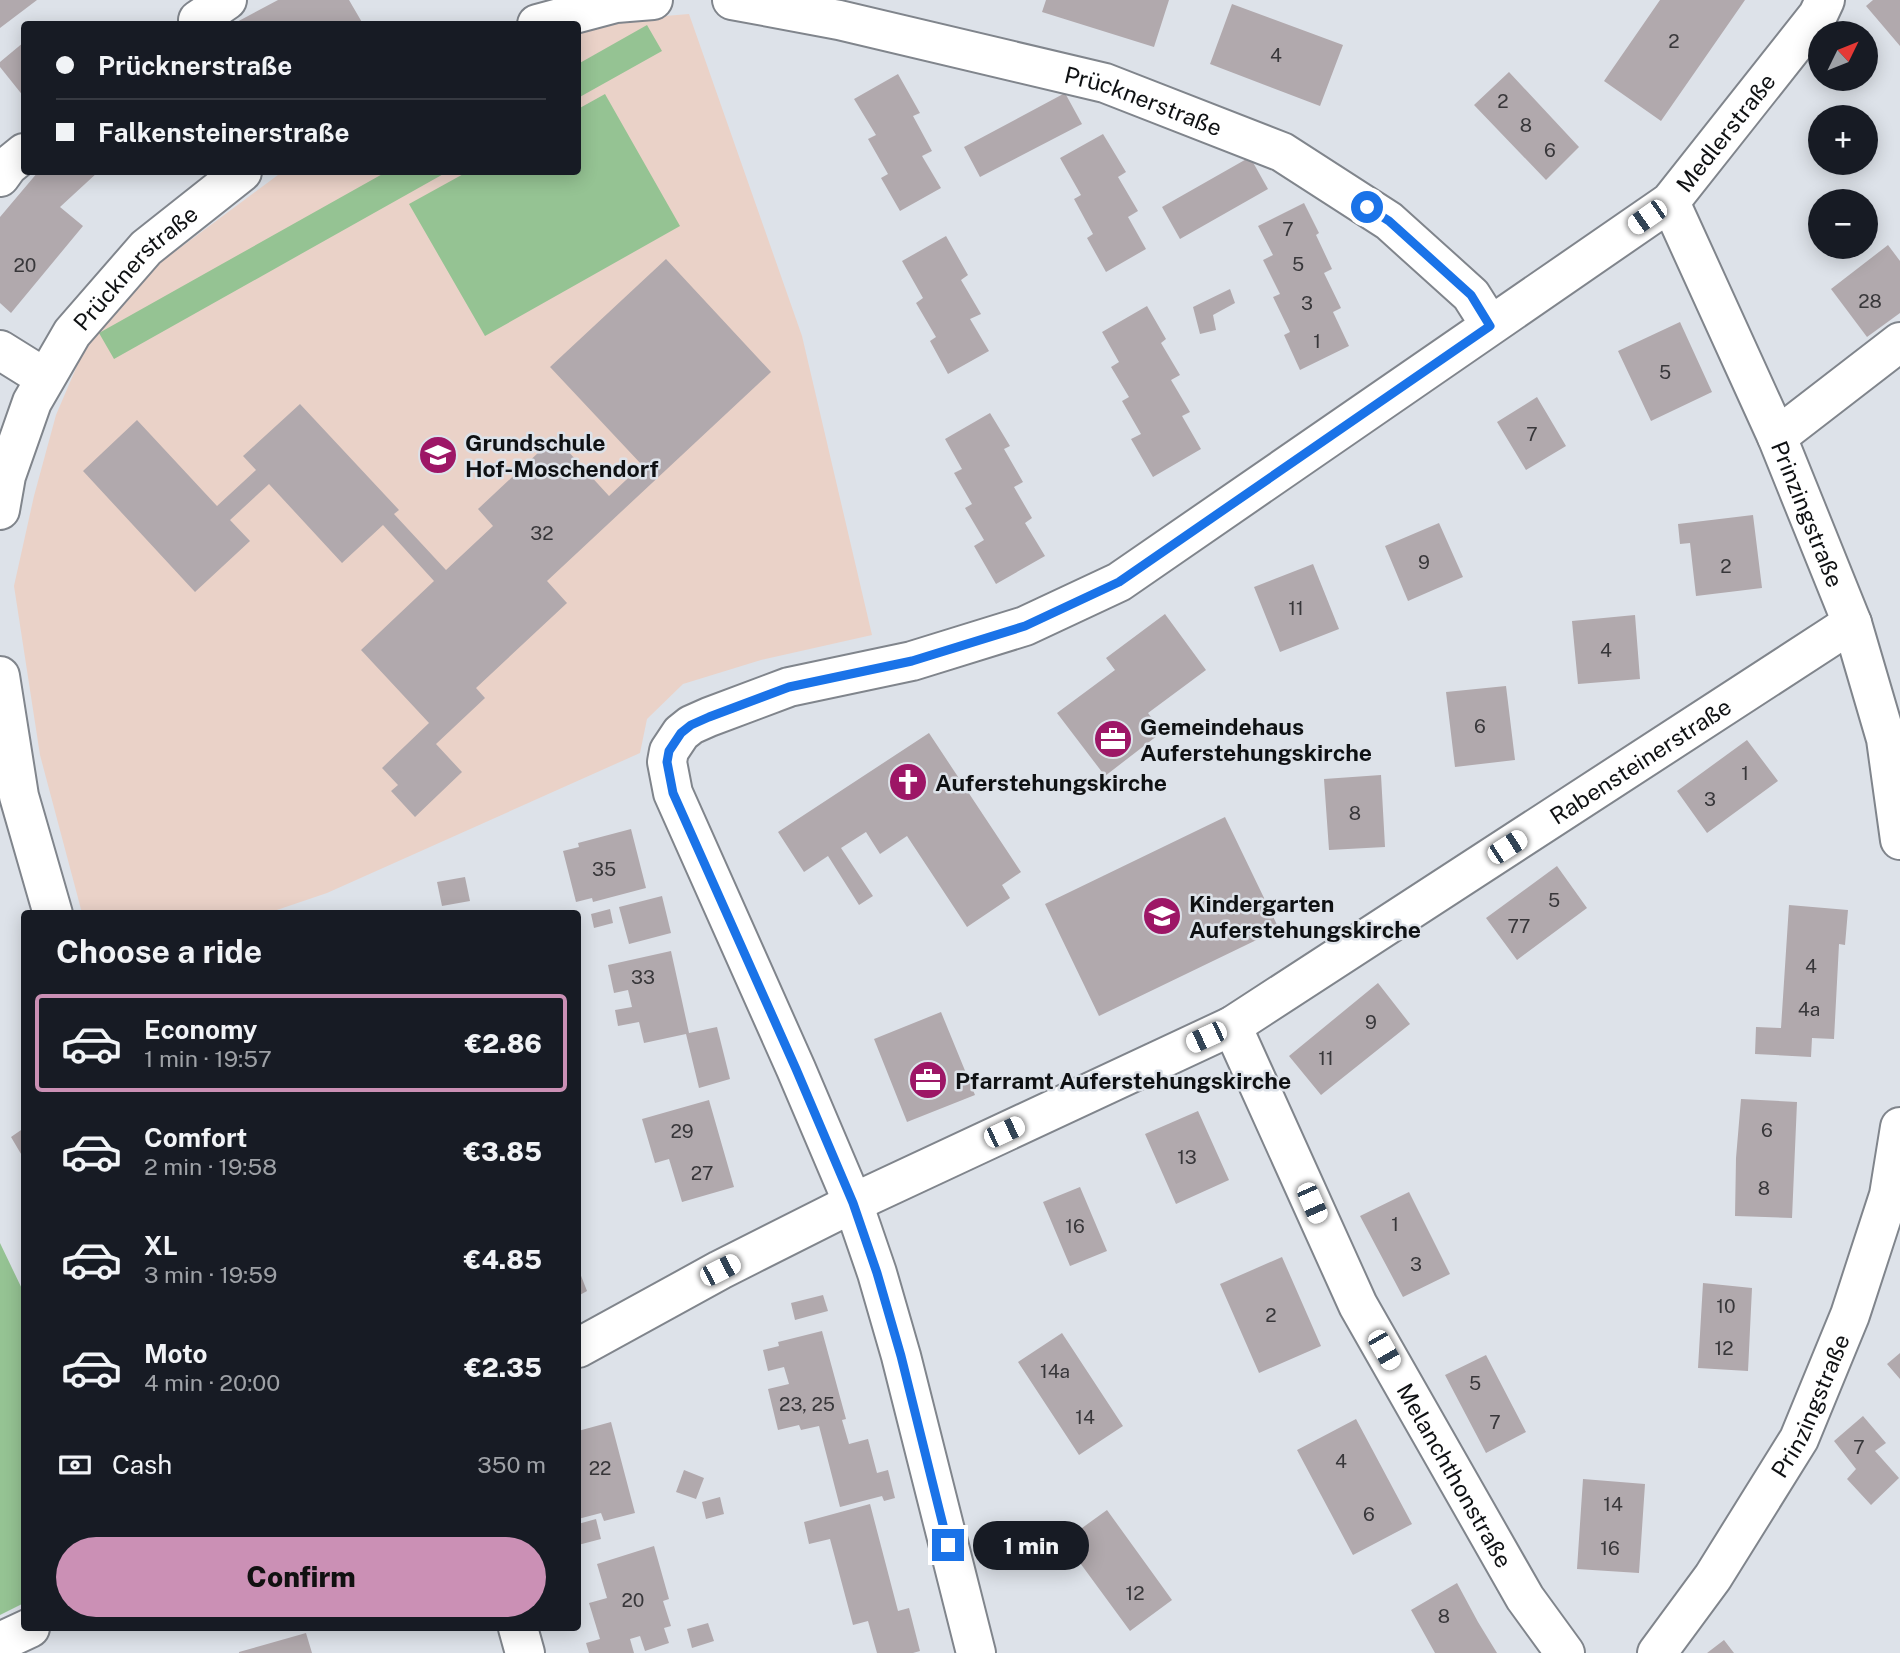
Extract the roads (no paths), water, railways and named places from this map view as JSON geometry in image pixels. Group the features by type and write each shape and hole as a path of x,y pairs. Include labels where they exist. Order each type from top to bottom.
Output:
{"street":[{"path":"544,21 582,6 653,0"},
{"name":"Prücknerstraße","path":"732,0 839,20 1105,83 1282,152 1389,221 1471,295 1490,326"},
{"name":"Medlerstraße","path":"853,1203 673,793 667,762 669,751 681,733 709,717 789,687 912,661 1025,626 1119,582 1670,202 1818,15 1825,0"},
{"path":"0,177 21,155"},
{"name":"Prücknerstraße","path":"0,510 6,476 32,402 72,333 146,248 238,175"},
{"name":"Prinzingstraße","path":"1670,202 1777,437 1852,623 1886,739 1900,840"},
{"path":"1777,437 1900,342"},
{"path":"0,350 46,378"},
{"name":"Rabensteinerstraße","path":"581,1346 720,1270 853,1203 1232,1026 1852,623"},
{"path":"0,676 19,796 52,910"},
{"name":"Melanchthonstraße","path":"1232,1026 1358,1305 1525,1598 1565,1653"},
{"name":"Prinzingstraße","path":"1657,1653 1713,1577 1799,1439 1850,1315 1889,1195 1900,1127"},
{"path":"853,1203 901,1356 976,1653"},
{"path":"0,1642 24,1631"},
{"path":"519,1631 525,1653"}],"place":[{"name":"Grundschule Hof-Moschendorf","path":"438,455"},
{"name":"Gemeindehaus Auferstehungskirche","path":"1113,739"},
{"name":"Auferstehungskirche","path":"908,782"},
{"name":"Kindergarten Auferstehungskirche","path":"1162,916"},
{"name":"Pfarramt Auferstehungskirche","path":"928,1080"}]}
